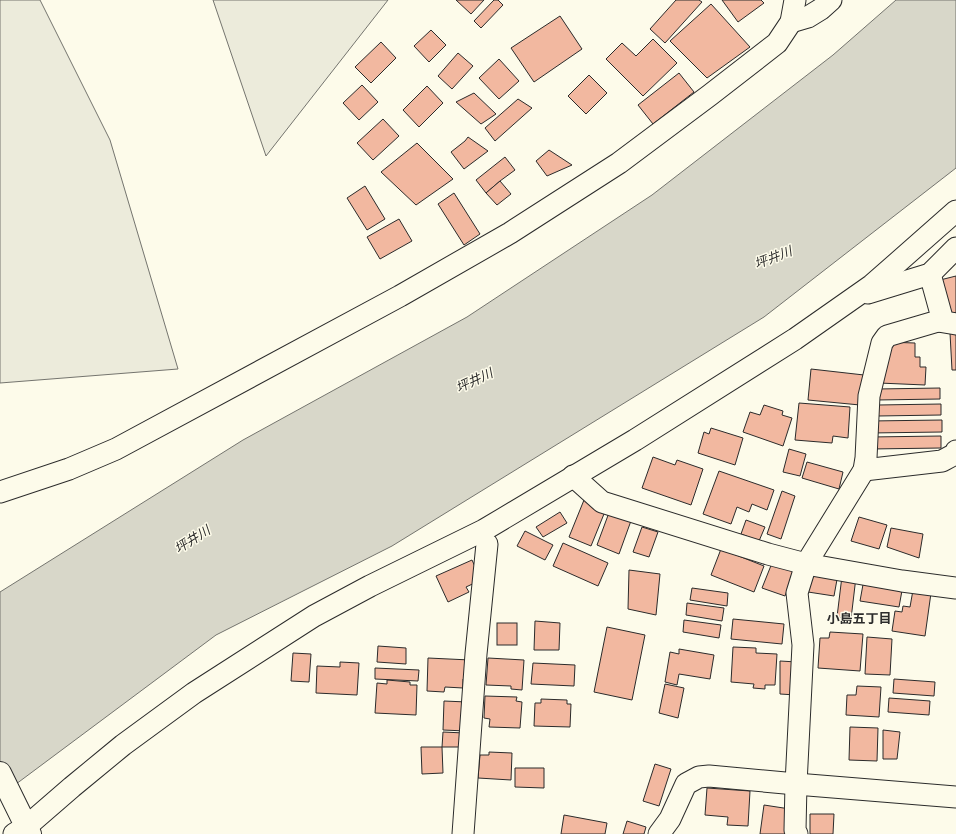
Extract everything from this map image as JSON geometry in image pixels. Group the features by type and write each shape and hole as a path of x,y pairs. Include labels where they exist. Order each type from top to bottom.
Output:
{"highway":[{"path":"0,773 23,828"}],"street":[{"path":"0,505 6,502 8,489 69,469 116,449 400,296 510,233 619,163 777,43 791,22 795,0"},
{"path":"791,22 808,17 832,0"},
{"path":"23,828 123,745 194,694 314,616 370,586 484,530 635,440 796,339 872,285 956,211"},
{"path":"854,298 930,274 956,248"},
{"path":"797,834 796,784 803,645 797,593 806,564 864,470 869,396 882,343 887,336 947,323 941,314 930,274"},
{"path":"864,470 942,461 955,454 956,451"},
{"path":"573,476 602,502 768,554 806,564 902,581 956,588"},
{"path":"463,834 476,654 487,544"},
{"path":"659,834 670,819 686,784 699,777 709,776 956,797"}],"shaded area":[{"path":"0,0 40,0 110,140 178,369 0,383"},
{"path":"213,0 388,0 266,156"}],"water":[{"name":"坪井川","path":"896,0 956,0 956,168 764,317 392,546 216,635 0,796 0,592 243,440 467,317 652,195 833,55"}],"building":[{"path":"456,0 484,0 471,14"},
{"path":"494,0 498,0 503,5 481,28 474,21"},
{"path":"676,0 699,0 702,2 665,43 650,29"},
{"path":"722,0 761,0 764,3 738,22"},
{"path":"711,4 750,47 707,78 670,41"},
{"path":"560,16 582,49 534,82 511,48"},
{"path":"431,30 446,45 429,62 414,46"},
{"path":"653,39 677,63 643,96 606,59 622,43 636,56"},
{"path":"381,42 396,58 371,83 355,67"},
{"path":"458,53 473,66 452,89 438,76"},
{"path":"499,59 519,81 499,99 479,78"},
{"path":"679,73 694,92 653,124 638,105"},
{"path":"589,75 607,93 586,114 568,96"},
{"path":"362,85 378,102 359,120 343,103"},
{"path":"427,86 443,103 419,127 403,110"},
{"path":"474,93 496,114 481,124 456,102"},
{"path":"518,99 532,108 495,141 485,128"},
{"path":"383,119 399,136 373,160 357,143"},
{"path":"468,137 488,151 464,169 451,152"},
{"path":"417,143 453,179 416,205 381,172"},
{"path":"549,150 572,165 547,176 536,161"},
{"path":"505,157 515,170 486,193 476,180"},
{"path":"500,181 511,194 497,205 486,193"},
{"path":"365,186 385,219 367,230 347,198"},
{"path":"454,193 480,234 464,245 438,204"},
{"path":"399,219 412,241 380,259 367,237"},
{"path":"956,276 956,313 944,316 936,281"},
{"path":"956,332 956,370 952,370 950,333"},
{"path":"885,342 915,343 915,357 920,357 920,367 926,367 925,385 879,383"},
{"path":"811,369 864,375 860,405 808,400"},
{"path":"940,388 940,399 877,400 877,389"},
{"path":"799,403 850,407 848,438 833,436 832,443 795,440"},
{"path":"941,404 941,415 878,416 878,405"},
{"path":"764,405 783,411 782,415 792,418 783,446 743,432 750,412 760,415"},
{"path":"942,420 942,432 870,433 870,421"},
{"path":"711,428 743,438 735,465 698,453 704,432 709,434"},
{"path":"941,436 941,448 870,449 870,437"},
{"path":"789,449 806,454 800,476 783,472"},
{"path":"653,457 675,465 677,460 703,469 691,505 642,488"},
{"path":"807,462 843,472 839,489 802,478"},
{"path":"719,471 774,490 767,510 752,504 749,512 737,507 731,524 703,514"},
{"path":"782,491 795,496 781,539 767,534"},
{"path":"584,500 606,509 591,546 569,537"},
{"path":"610,510 632,518 619,554 597,545"},
{"path":"560,512 567,523 543,537 536,527"},
{"path":"859,517 887,525 879,549 851,541"},
{"path":"746,520 765,527 759,541 741,534"},
{"path":"642,527 658,532 649,557 633,552"},
{"path":"891,528 923,534 919,558 887,547"},
{"path":"525,531 553,545 545,560 517,546"},
{"path":"563,543 608,563 598,586 553,566"},
{"path":"721,549 764,566 754,592 711,575"},
{"path":"472,560 481,580 466,587 469,592 448,602 436,576"},
{"path":"772,563 794,571 785,596 762,588"},
{"path":"812,569 838,574 834,596 808,592"},
{"path":"629,570 660,574 656,615 628,609"},
{"path":"842,576 856,577 851,619 837,617"},
{"path":"864,579 903,585 899,607 860,601"},
{"path":"692,588 728,593 727,606 690,600"},
{"path":"913,590 931,593 925,636 892,631 895,611 902,612 903,606 910,607"},
{"path":"687,603 724,608 722,621 686,615"},
{"path":"733,619 784,624 782,644 731,639"},
{"path":"684,620 721,625 719,638 683,632"},
{"path":"535,621 560,623 559,650 534,650"},
{"path":"497,623 517,623 517,645 497,645"},
{"path":"607,627 645,635 632,700 594,692"},
{"path":"830,632 863,634 860,671 818,668 820,638 829,638"},
{"path":"867,637 892,639 890,675 865,674"},
{"path":"378,646 406,648 406,664 377,662"},
{"path":"733,647 756,648 756,653 777,654 775,685 765,685 765,689 753,688 754,684 731,682"},
{"path":"679,649 714,655 710,679 679,674 677,685 665,682 670,652 679,654"},
{"path":"293,653 311,654 309,682 291,681"},
{"path":"428,658 470,660 469,679 463,679 463,688 445,687 444,692 427,691"},
{"path":"488,658 524,660 522,690 511,689 511,686 486,685"},
{"path":"780,661 797,662 796,695 780,694"},
{"path":"340,662 359,663 357,695 316,693 317,666 340,667"},
{"path":"533,663 575,665 574,686 531,684"},
{"path":"375,668 419,670 418,681 375,679"},
{"path":"894,679 935,682 934,696 893,693"},
{"path":"387,680 410,682 410,685 417,685 416,715 375,713 377,683 387,684"},
{"path":"665,684 684,688 678,718 659,713"},
{"path":"857,686 881,687 879,717 846,715 847,695 856,695"},
{"path":"485,696 517,697 516,701 522,702 520,728 489,727 490,719 484,718"},
{"path":"889,698 930,701 929,715 888,712"},
{"path":"541,699 567,700 567,704 571,704 570,727 534,726 535,703 541,703"},
{"path":"444,701 467,702 466,731 443,730"},
{"path":"850,727 878,728 877,761 849,760"},
{"path":"883,730 900,732 897,759 883,759"},
{"path":"443,732 464,733 464,747 442,747"},
{"path":"421,747 442,747 443,773 422,774"},
{"path":"489,752 512,753 511,780 478,778 480,755 489,755"},
{"path":"655,764 671,769 659,806 643,801"},
{"path":"515,768 544,768 544,788 515,787"},
{"path":"707,788 750,791 748,826 727,825 728,817 705,815"},
{"path":"764,805 790,809 786,834 760,834"},
{"path":"810,814 834,814 833,834 810,834"},
{"path":"564,815 607,823 605,834 561,834"},
{"path":"627,821 646,827 644,834 623,834"}],"district":[{"name":"小島五丁目","path":"859,618"}]}
